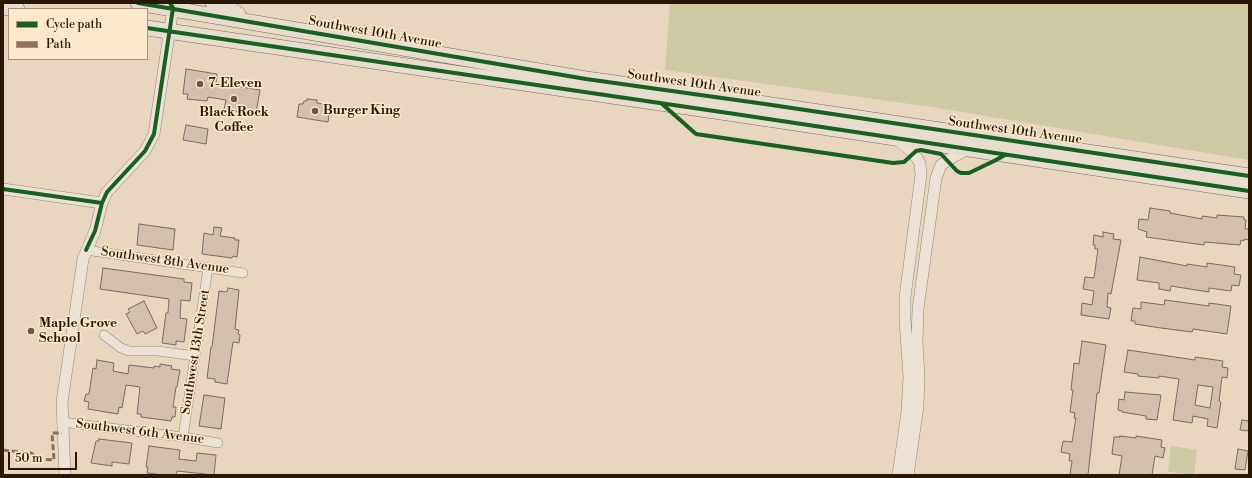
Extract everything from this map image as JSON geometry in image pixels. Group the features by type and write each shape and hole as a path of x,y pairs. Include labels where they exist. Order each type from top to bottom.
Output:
{"highway":[{"name":"Southwest 10th Avenue","path":"138,3 174,5 251,22 586,79 1249,176"},
{"path":"213,3 228,8 251,22"},
{"name":"Southwest 10th Avenue","path":"148,28 1249,191"}],"street":[{"path":"64,475 62,402 80,273 86,250 95,231 102,203 110,188 145,151 152,139 156,126 174,5"},
{"path":"893,138 909,149 917,158 920,164 921,175 904,297 909,377 907,412 898,475"},
{"path":"908,475 918,406 918,309 936,178 942,165 953,157 968,150"},
{"path":"3,188 102,203"},
{"name":"Southwest 8th Avenue","path":"86,250 243,273"},
{"name":"Southwest 13th Street","path":"183,437 208,268"},
{"path":"104,335 121,348 129,351 158,351 195,356"},
{"name":"Southwest 6th Avenue","path":"62,422 183,437 218,443"}],"shaded area":[{"path":"670,3 1249,3 1249,160 932,107 665,70"},
{"path":"1171,446 1197,450 1194,475 1168,472"}],"building":[{"path":"186,69 217,74 216,83 260,90 256,113 241,110 240,112 224,110 226,100 208,97 207,101 187,99 188,94 183,94"},
{"name":"Burger King","path":"307,99 317,100 317,103 333,106 332,115 329,114 328,122 297,117 299,104 303,104 304,101 307,101"},
{"name":"7-Eleven","path":"186,125 208,129 206,144 183,140"},
{"path":"1150,208 1170,211 1170,213 1202,219 1202,216 1217,218 1217,215 1244,217 1244,220 1246,220 1245,229 1249,229 1249,240 1241,240 1240,245 1205,242 1204,245 1146,237 1147,232 1138,229 1139,219 1148,220"},
{"path":"139,224 175,229 173,250 137,245"},
{"path":"214,227 222,228 220,236 239,240 237,257 233,256 232,258 202,254 204,233 213,235"},
{"path":"1103,232 1114,234 1113,239 1121,240 1111,294 1108,293 1107,307 1111,308 1109,319 1081,315 1082,303 1092,305 1094,291 1083,289 1085,277 1094,278 1098,249 1095,249 1095,245 1093,245 1094,235 1103,237"},
{"path":"1140,257 1187,266 1187,264 1207,267 1207,263 1235,267 1234,274 1241,275 1239,286 1232,285 1231,291 1209,288 1209,292 1171,286 1170,291 1159,289 1159,283 1137,280"},
{"path":"103,268 184,279 184,282 192,283 190,301 181,300 180,318 187,319 184,342 176,341 176,345 162,343 166,313 168,313 169,299 100,289"},
{"path":"228,288 239,290 235,329 239,330 238,334 240,335 239,343 233,342 227,384 215,382 215,379 207,378 219,291 227,292"},
{"path":"1165,300 1209,306 1209,303 1231,306 1227,334 1193,329 1192,332 1161,328 1135,324 1135,321 1131,321 1133,308 1141,309 1141,302 1164,305"},
{"path":"144,301 157,328 145,334 143,331 137,334 126,314 130,312 128,309"},
{"path":"1082,341 1106,345 1099,393 1097,393 1088,475 1070,475 1072,461 1069,461 1070,454 1061,452 1063,441 1072,442 1076,418 1074,418 1075,413 1070,412 1073,390 1071,390 1074,363 1079,364"},
{"path":"1128,350 1195,360 1195,357 1223,361 1222,367 1228,368 1227,378 1222,377 1219,401 1221,402 1217,428 1207,426 1208,419 1193,416 1192,423 1173,420 1179,379 1159,376 1159,378 1138,376 1138,374 1124,372","holes":["1198,385 1213,387 1210,408 1195,405"]},
{"path":"97,360 114,363 113,371 128,374 129,365 154,368 154,366 160,367 160,364 172,366 171,369 180,370 173,407 176,407 175,417 172,417 171,421 141,417 141,414 137,414 140,387 126,385 122,408 119,407 118,414 88,409 89,402 84,401 86,394 89,394 93,368 96,369"},
{"path":"1125,392 1161,395 1157,420 1146,419 1146,416 1118,410 1119,399 1124,400"},
{"path":"204,395 225,398 221,429 199,426"},
{"path":"1242,420 1249,421 1249,431 1240,430"},
{"path":"1120,436 1136,438 1136,436 1162,440 1161,447 1165,448 1163,458 1155,456 1152,475 1119,475 1122,456 1112,454 1114,437"},
{"path":"99,439 132,443 129,464 112,462 112,466 91,463 96,441 99,441"},
{"path":"149,446 180,450 179,459 196,461 197,453 216,455 214,475 177,471 176,475 147,473 148,467 146,467"},
{"path":"1238,449 1248,451 1245,470 1235,469"}],"marked path":[{"path":"3,450 31,453 39,459 54,460 52,433 62,433"}],"cycle path":[{"path":"138,3 586,79 1249,176"},
{"path":"86,250 95,231 102,203 107,192 145,151 154,134 173,8 170,3"},
{"path":"148,28 1249,191"},
{"path":"661,103 696,134 893,163 904,162 916,151 921,150 941,154 957,171 961,173 969,173 1005,155"},
{"path":"3,189 102,203"}],"place":[{"name":"7-Eleven","path":"200,84"},
{"name":"Black Rock Coffee","path":"234,99"},
{"name":"Burger King","path":"315,111"},
{"name":"Maple Grove School","path":"31,331"}]}
